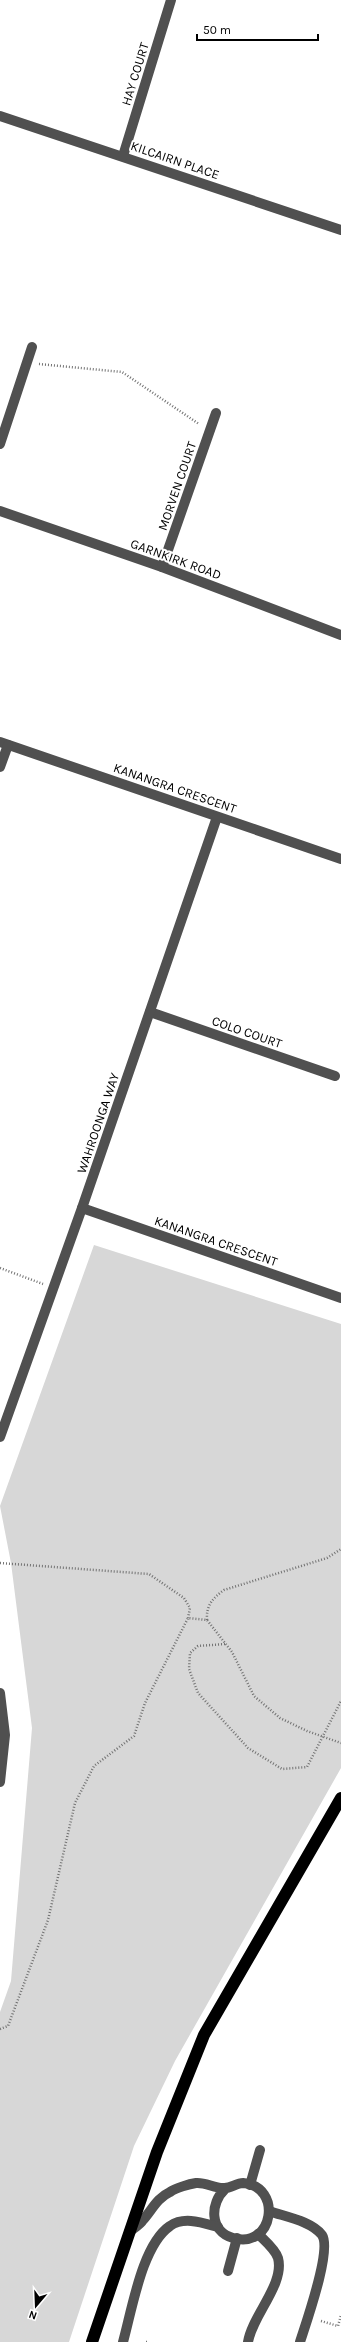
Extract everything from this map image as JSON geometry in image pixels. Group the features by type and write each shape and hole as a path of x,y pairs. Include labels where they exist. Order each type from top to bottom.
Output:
{"highway":[{"path":"92,2342 157,2152 204,2035 341,1798"}],"street":[{"name":"HAY COURT","path":"123,156 171,0"},
{"name":"KILCAIRN PLACE","path":"0,116 341,230"},
{"path":"0,444 32,346"},
{"name":"MORVEN COURT","path":"162,567 216,413"},
{"name":"GARNKIRK ROAD","path":"0,511 162,567 341,635"},
{"path":"0,767 4,743"},
{"name":"KANANGRA CRESCENT","path":"4,743 341,859"},
{"name":"WAHROONGA WAY","path":"0,1437 82,1208 217,817"},
{"name":"COLO COURT","path":"150,1012 335,1076"},
{"name":"KANANGRA CRESCENT","path":"82,1208 341,1298"},
{"path":"0,1692 5,1735 0,1782"},
{"path":"250,2185 260,2150"},
{"path":"129,2232 143,2221 153,2206 170,2192 196,2183 225,2189"},
{"path":"233,2184 250,2185 261,2191 267,2199 270,2211 268,2220 258,2234 250,2238 237,2238 227,2235 218,2226 214,2218 214,2205 218,2195 225,2189 233,2184"},
{"path":"270,2211 314,2228 322,2236 325,2243 324,2261 300,2342"},
{"path":"123,2342 141,2275 152,2247 170,2225 189,2220 218,2226"},
{"path":"248,2342 274,2286 278,2264 273,2250 258,2234"},
{"path":"228,2271 237,2238"}],"path":[{"path":"26,363 122,372 210,432"},
{"path":"0,1268 54,1288"},
{"path":"341,1549 327,1558 224,1590 211,1600 206,1613 207,1620 232,1652 254,1696 280,1718 307,1731 341,1742"},
{"path":"0,1563 149,1574 160,1580 184,1598 190,1608 188,1618 145,1703 134,1736 94,1766 75,1803 48,1920 8,2026 0,2030"},
{"path":"188,1618 207,1620"},
{"path":"225,1644 198,1646 190,1654 189,1670 198,1693 248,1748 282,1769 307,1766 341,1701"},
{"path":"319,2327 321,2320 338,2326 341,2315"}],"shaded area":[{"path":"94,1245 341,1324 341,1768 175,2061 134,2146 69,2342 0,2342 0,2012 11,1981 32,1728 11,1563 0,1506"}]}
